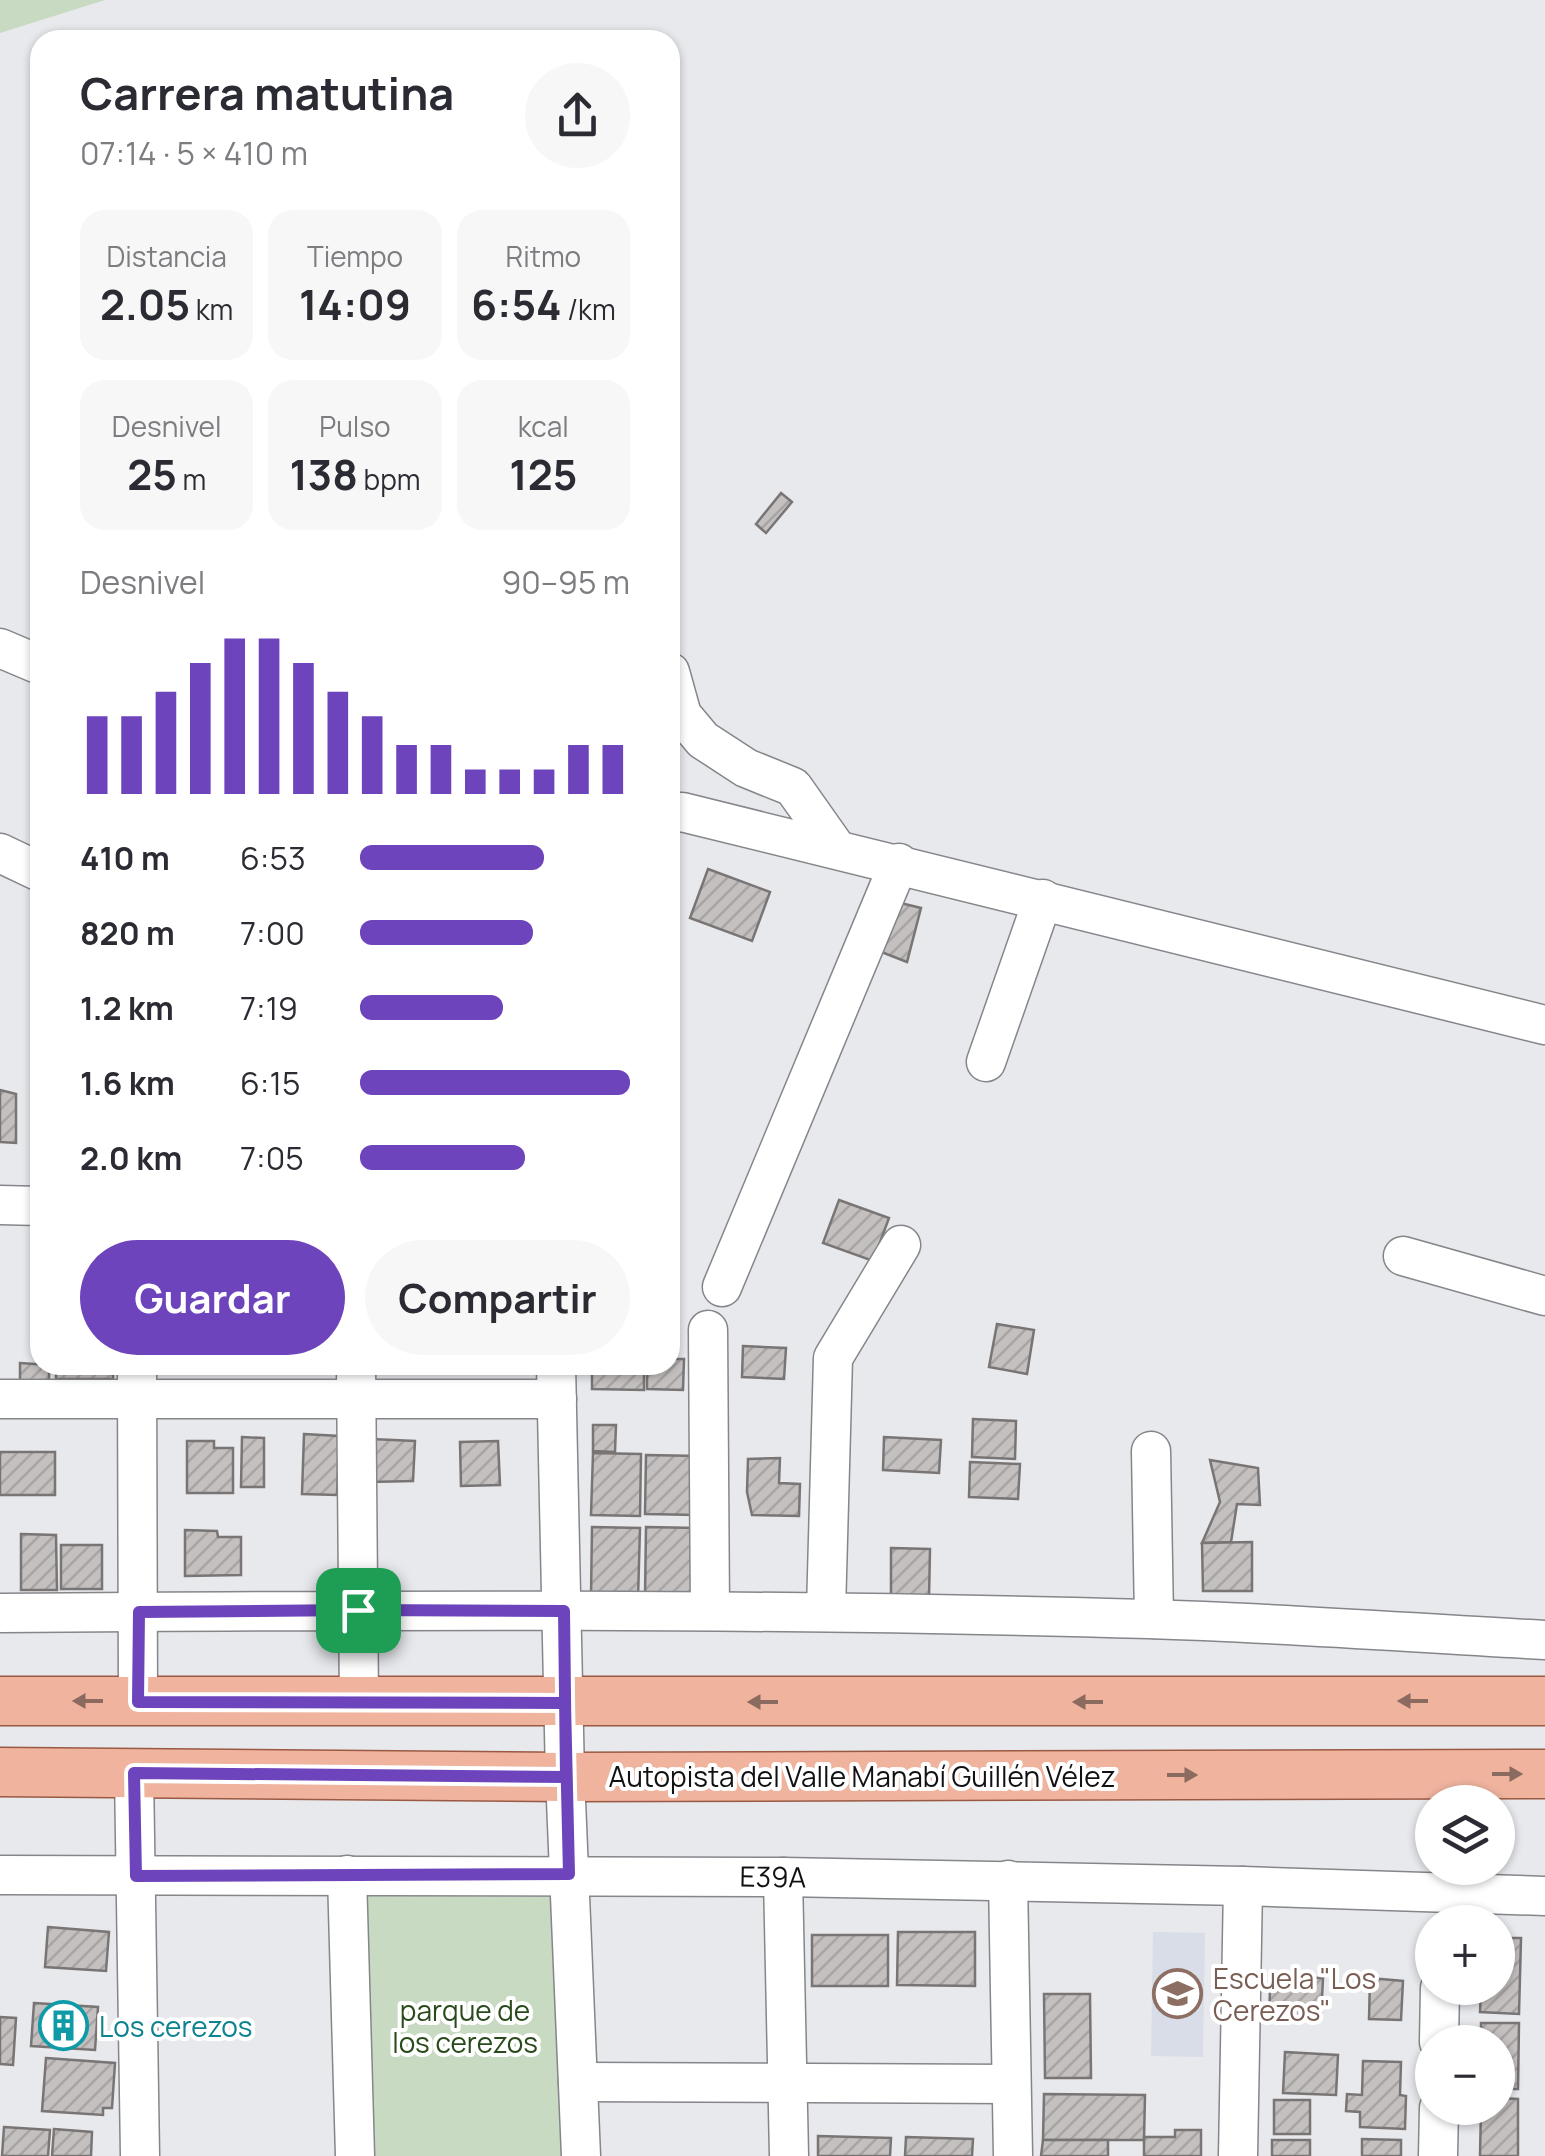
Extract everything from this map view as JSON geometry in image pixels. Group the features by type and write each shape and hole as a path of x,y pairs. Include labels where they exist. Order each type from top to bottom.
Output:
{"main road":[{"path":"0,1701 1545,1701"},
{"name":"Autopista del Valle Manabí Guillén Vélez","path":"0,1772 1415,1788"},
{"name":"Autopista del Valle Manabí Guillén Vélez","path":"1463,1785 1545,1774"}],"street":[{"path":"0,648 30,661"},
{"path":"680,708 703,740 746,768 793,787 836,848"},
{"path":"680,812 1545,1025"},
{"path":"0,853 30,867"},
{"path":"722,1287 899,864"},
{"path":"986,1062 1043,900"},
{"path":"0,1206 30,1206"},
{"path":"826,1611 834,1358 901,1245"},
{"path":"1403,1256 1545,1296"},
{"path":"708,1330 710,1611"},
{"path":"138,1382 138,1702"},
{"path":"0,1399 138,1382 557,1382 580,2156"},
{"path":"356,1382 359,1702"},
{"path":"1151,1451 1154,1619"},
{"path":"0,1613 826,1611 1154,1619 1545,1640"},
{"path":"134,1773 140,2156"},
{"name":"E39A","path":"0,1875 783,1876 1545,1896"},
{"path":"347,1875 355,2156"},
{"path":"783,1876 789,2156"},
{"path":"1008,1880 1012,2156"},
{"path":"1238,2156 1243,1886"},
{"path":"578,2082 1011,2084"},
{"path":"1438,2156 1439,2125"}],"shaded area":[{"name":"Escuela \"Los Cerezos\"","path":"1153,1932 1205,1933 1203,2057 1151,2056"}],"green space":[{"path":"0,0 105,0 0,33"},
{"name":"parque de los cerezos","path":"363,1896 553,1897 568,2156 375,2156"}],"building":[{"path":"781,493 792,502 766,533 756,524"},
{"path":"708,869 770,892 752,941 690,918"},
{"path":"880,898 921,908 907,962 861,944"},
{"path":"0,1090 16,1094 16,1143 0,1142"},
{"path":"839,1200 889,1218 873,1261 823,1243"},
{"path":"997,1324 1034,1330 1027,1374 989,1367"},
{"path":"743,1346 786,1348 784,1379 742,1377"},
{"path":"680,1359 684,1359 683,1390 647,1389 647,1375 680,1375"},
{"path":"20,1363 30,1364 30,1375 49,1375 49,1381 20,1381"},
{"path":"56,1375 113,1375 113,1379 56,1379"},
{"path":"592,1375 644,1375 644,1390 592,1389"},
{"path":"973,1419 1016,1421 1015,1459 972,1457"},
{"path":"593,1425 616,1425 615,1452 593,1451"},
{"path":"304,1434 339,1436 337,1495 302,1494"},
{"path":"242,1437 264,1438 264,1487 241,1487"},
{"path":"884,1437 941,1440 939,1473 883,1470"},
{"path":"371,1439 415,1441 413,1481 370,1482"},
{"path":"187,1441 214,1441 214,1448 233,1448 233,1493 187,1493"},
{"path":"498,1441 500,1485 461,1486 460,1442"},
{"path":"0,1452 55,1452 55,1495 0,1495"},
{"path":"593,1453 641,1454 640,1516 591,1515"},
{"path":"646,1455 698,1456 697,1515 645,1514"},
{"path":"780,1458 779,1483 800,1484 799,1516 752,1515 747,1492 748,1459"},
{"path":"1210,1460 1258,1468 1260,1505 1237,1504 1231,1542 1202,1543 1220,1502"},
{"path":"970,1462 1020,1464 1018,1499 969,1497"},
{"path":"592,1527 640,1528 638,1599 591,1597"},
{"path":"646,1527 697,1528 696,1598 645,1597"},
{"path":"185,1530 241,1537 241,1575 185,1576"},
{"path":"21,1534 56,1535 57,1590 21,1590"},
{"path":"1252,1542 1252,1591 1203,1591 1202,1543"},
{"path":"61,1545 102,1545 102,1589 61,1589"},
{"path":"891,1548 930,1549 929,1599 891,1598"},
{"path":"48,1927 109,1932 106,1971 45,1967"},
{"path":"898,1932 975,1932 975,1986 897,1985"},
{"path":"812,1935 888,1935 888,1986 812,1986"},
{"path":"1515,1938 1521,1938 1519,2014 1480,2012 1480,2005 1515,2005"},
{"path":"1281,1977 1323,1978 1321,2019 1269,2017 1270,1990 1280,1991"},
{"path":"1370,1978 1403,1981 1401,2020 1369,2019"},
{"path":"1044,1994 1090,1994 1091,2078 1045,2078"},
{"name":"Los cerezos","path":"34,2003 98,2007 95,2050 31,2046"},
{"path":"0,2017 16,2018 13,2065 0,2064"},
{"path":"1519,2023 1518,2089 1515,2025 1481,2025"},
{"path":"1285,2052 1338,2055 1336,2095 1283,2093"},
{"path":"46,2058 115,2063 112,2108 103,2108 103,2115 42,2111"},
{"path":"1363,2061 1401,2062 1405,2129 1360,2127 1360,2112 1346,2111 1347,2094 1362,2095"},
{"path":"1044,2094 1145,2095 1144,2140 1043,2140"},
{"path":"1518,2099 1518,2156 1480,2156 1481,2125 1515,2125"},
{"path":"1274,2100 1310,2100 1310,2134 1274,2134"},
{"path":"4,2127 50,2130 48,2156 2,2156"},
{"path":"54,2129 92,2132 91,2156 52,2156"},
{"path":"1175,2130 1201,2130 1201,2156 1144,2156 1144,2137 1175,2137"},
{"path":"818,2136 891,2138 890,2156 818,2156"},
{"path":"906,2137 973,2139 972,2156 905,2156"},
{"path":"1362,2139 1401,2140 1401,2156 1362,2156"},
{"path":"1043,2140 1108,2140 1108,2156 1041,2156"},
{"path":"1272,2140 1310,2140 1310,2156 1272,2156"}],"place":[{"name":"Escuela \"Los Cerezos\"","path":"1178,1994"},
{"name":"Los cerezos","path":"64,2026"}],"route":[{"path":"358,1610 139,1612 138,1702 565,1703 569,1874 136,1876 134,1773 566,1777 565,1703 564,1611 358,1610"}]}
